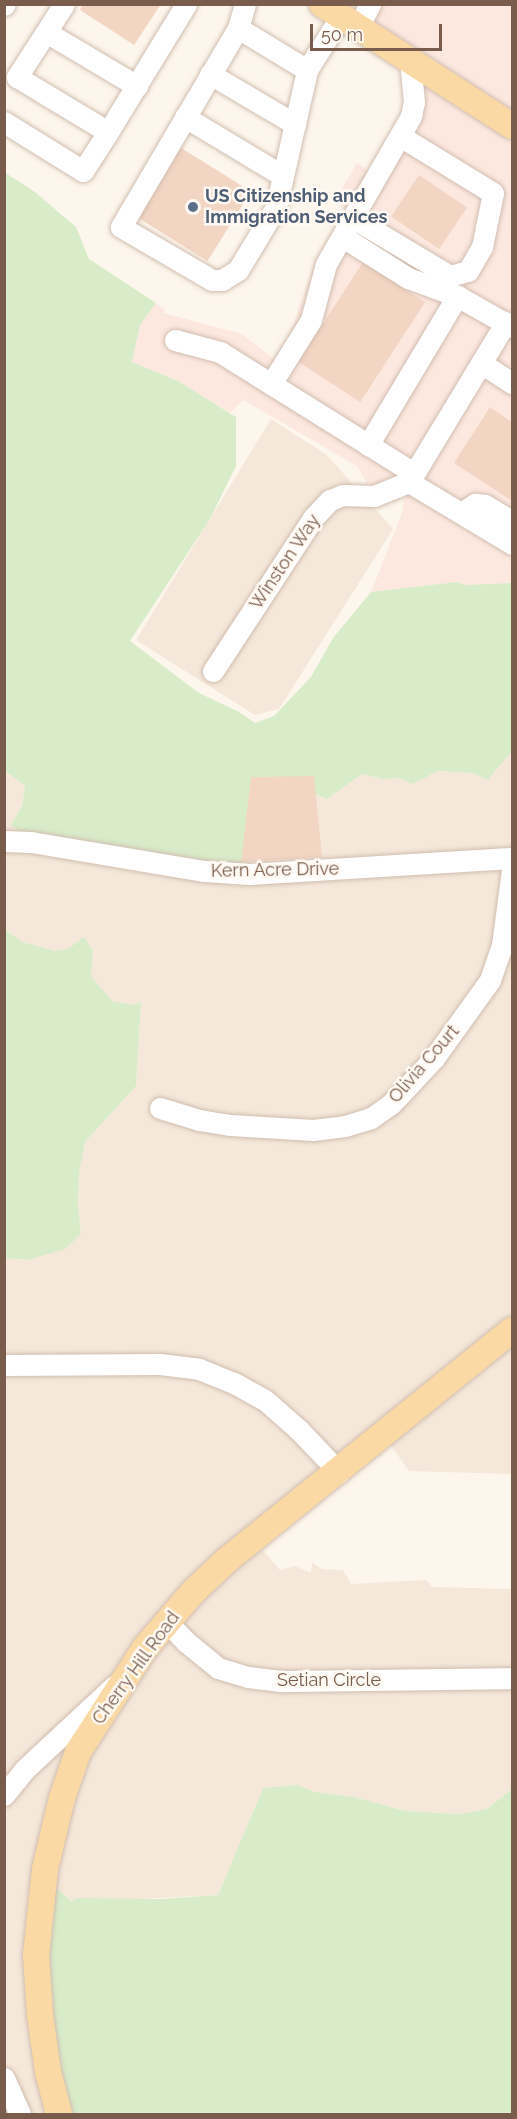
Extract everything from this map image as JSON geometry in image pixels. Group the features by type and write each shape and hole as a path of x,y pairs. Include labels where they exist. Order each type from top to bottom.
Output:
{"main road":[{"path":"336,12 513,126"},
{"name":"Cherry Hill Road","path":"59,2115 48,2072 40,2014 36,1955 40,1895 62,1798 78,1752 126,1676 166,1621 227,1560 513,1330"}],"street":[{"path":"64,4 17,77 108,132"},
{"path":"4,122 83,171 186,4"},
{"path":"245,4 238,28 120,227 203,277 212,280 222,280 238,270 276,207 307,70 336,12 370,4"},
{"path":"238,28 307,70"},
{"path":"46,32 136,86"},
{"path":"272,384 311,320 326,264 411,116 414,102 410,60"},
{"path":"210,74 295,124"},
{"path":"185,117 283,176"},
{"path":"353,218 450,276 468,271 482,247 493,193 400,136"},
{"path":"343,237 408,278 457,296 507,319 411,477"},
{"path":"368,445 457,296"},
{"path":"175,340 220,352 368,445 461,513 513,544"},
{"path":"481,363 513,383"},
{"name":"Winston Way","path":"213,671 313,518 330,500 343,495 374,496 411,477"},
{"path":"461,513 475,504 485,505 513,521"},
{"name":"Kern Acre Drive","path":"4,841 31,842 205,871 249,874 513,858"},
{"name":"Olivia Court","path":"160,1108 199,1120 231,1125 313,1130 345,1126 371,1118 384,1109 434,1058 490,980 502,945 513,870"},
{"path":"4,1365 160,1364 199,1369 234,1383 265,1401 300,1431 339,1472"},
{"name":"Setian Circle","path":"166,1621 185,1641 218,1668 248,1677 281,1681 513,1678"},
{"path":"8,1782 126,1676"},
{"path":"4,2078 20,2115"}],"shaded area":[{"path":"364,5 512,5 512,583 465,585 457,582 371,592 401,516 405,496 392,478 370,488 357,466 243,400 230,413 178,381 132,362 140,325 156,303 165,310 163,313 242,334 274,359 291,332 313,268 347,211 335,200 357,163 367,170 371,167 424,72 360,31"},
{"path":"271,419 327,455 393,529 279,709 255,715 136,640"},
{"path":"512,751 512,1474 409,1471 387,1440 255,1542 280,1570 295,1566 311,1573 312,1562 322,1569 343,1570 351,1584 426,1580 433,1587 512,1589 512,1789 487,1809 460,1814 406,1811 354,1797 315,1792 298,1785 263,1788 218,1895 72,1902 46,1878 59,2114 5,2114 5,1258 27,1260 81,1234 78,1206 79,1174 85,1142 136,1086 141,1002 133,1005 112,1001 90,976 93,951 56,951 22,942 5,928 4,770 25,786 22,806 11,824 244,830 246,822 258,807 306,790 327,799 362,774 383,779 398,778 413,784 438,771 472,773 488,780"}],"green space":[{"path":"4,172 35,192 76,227 89,259 156,303 140,325 132,362 178,381 236,417 236,466 210,519 130,641 199,693 239,712 255,723 274,716 311,677 333,638 371,592 457,582 465,585 512,583 512,751 488,780 472,773 438,771 413,784 398,778 383,779 362,774 327,799 306,790 258,807 246,822 245,874 25,838 11,824 22,806 25,786 4,770"},
{"path":"4,928 22,942 56,951 68,949 84,937 93,951 91,976 112,1001 133,1005 141,1002 136,1086 85,1142 79,1174 78,1206 81,1234 65,1249 27,1260 5,1258"},
{"path":"298,1785 315,1792 354,1797 406,1811 460,1814 487,1809 512,1789 512,2114 59,2114 50,2084 45,1877 72,1902 77,1898 161,1899 218,1895 263,1788"}],"building":[{"path":"83,4 161,4 134,45 80,10"},
{"path":"178,146 251,192 207,261 135,216"},
{"path":"419,175 467,207 439,249 391,216"},
{"path":"363,262 425,302 360,402 298,362"},
{"path":"490,407 512,422 512,501 454,463"},
{"path":"314,776 322,857 241,862 251,777"}],"place":[{"name":"US Citizenship and Immigration Services","path":"193,207"}]}
